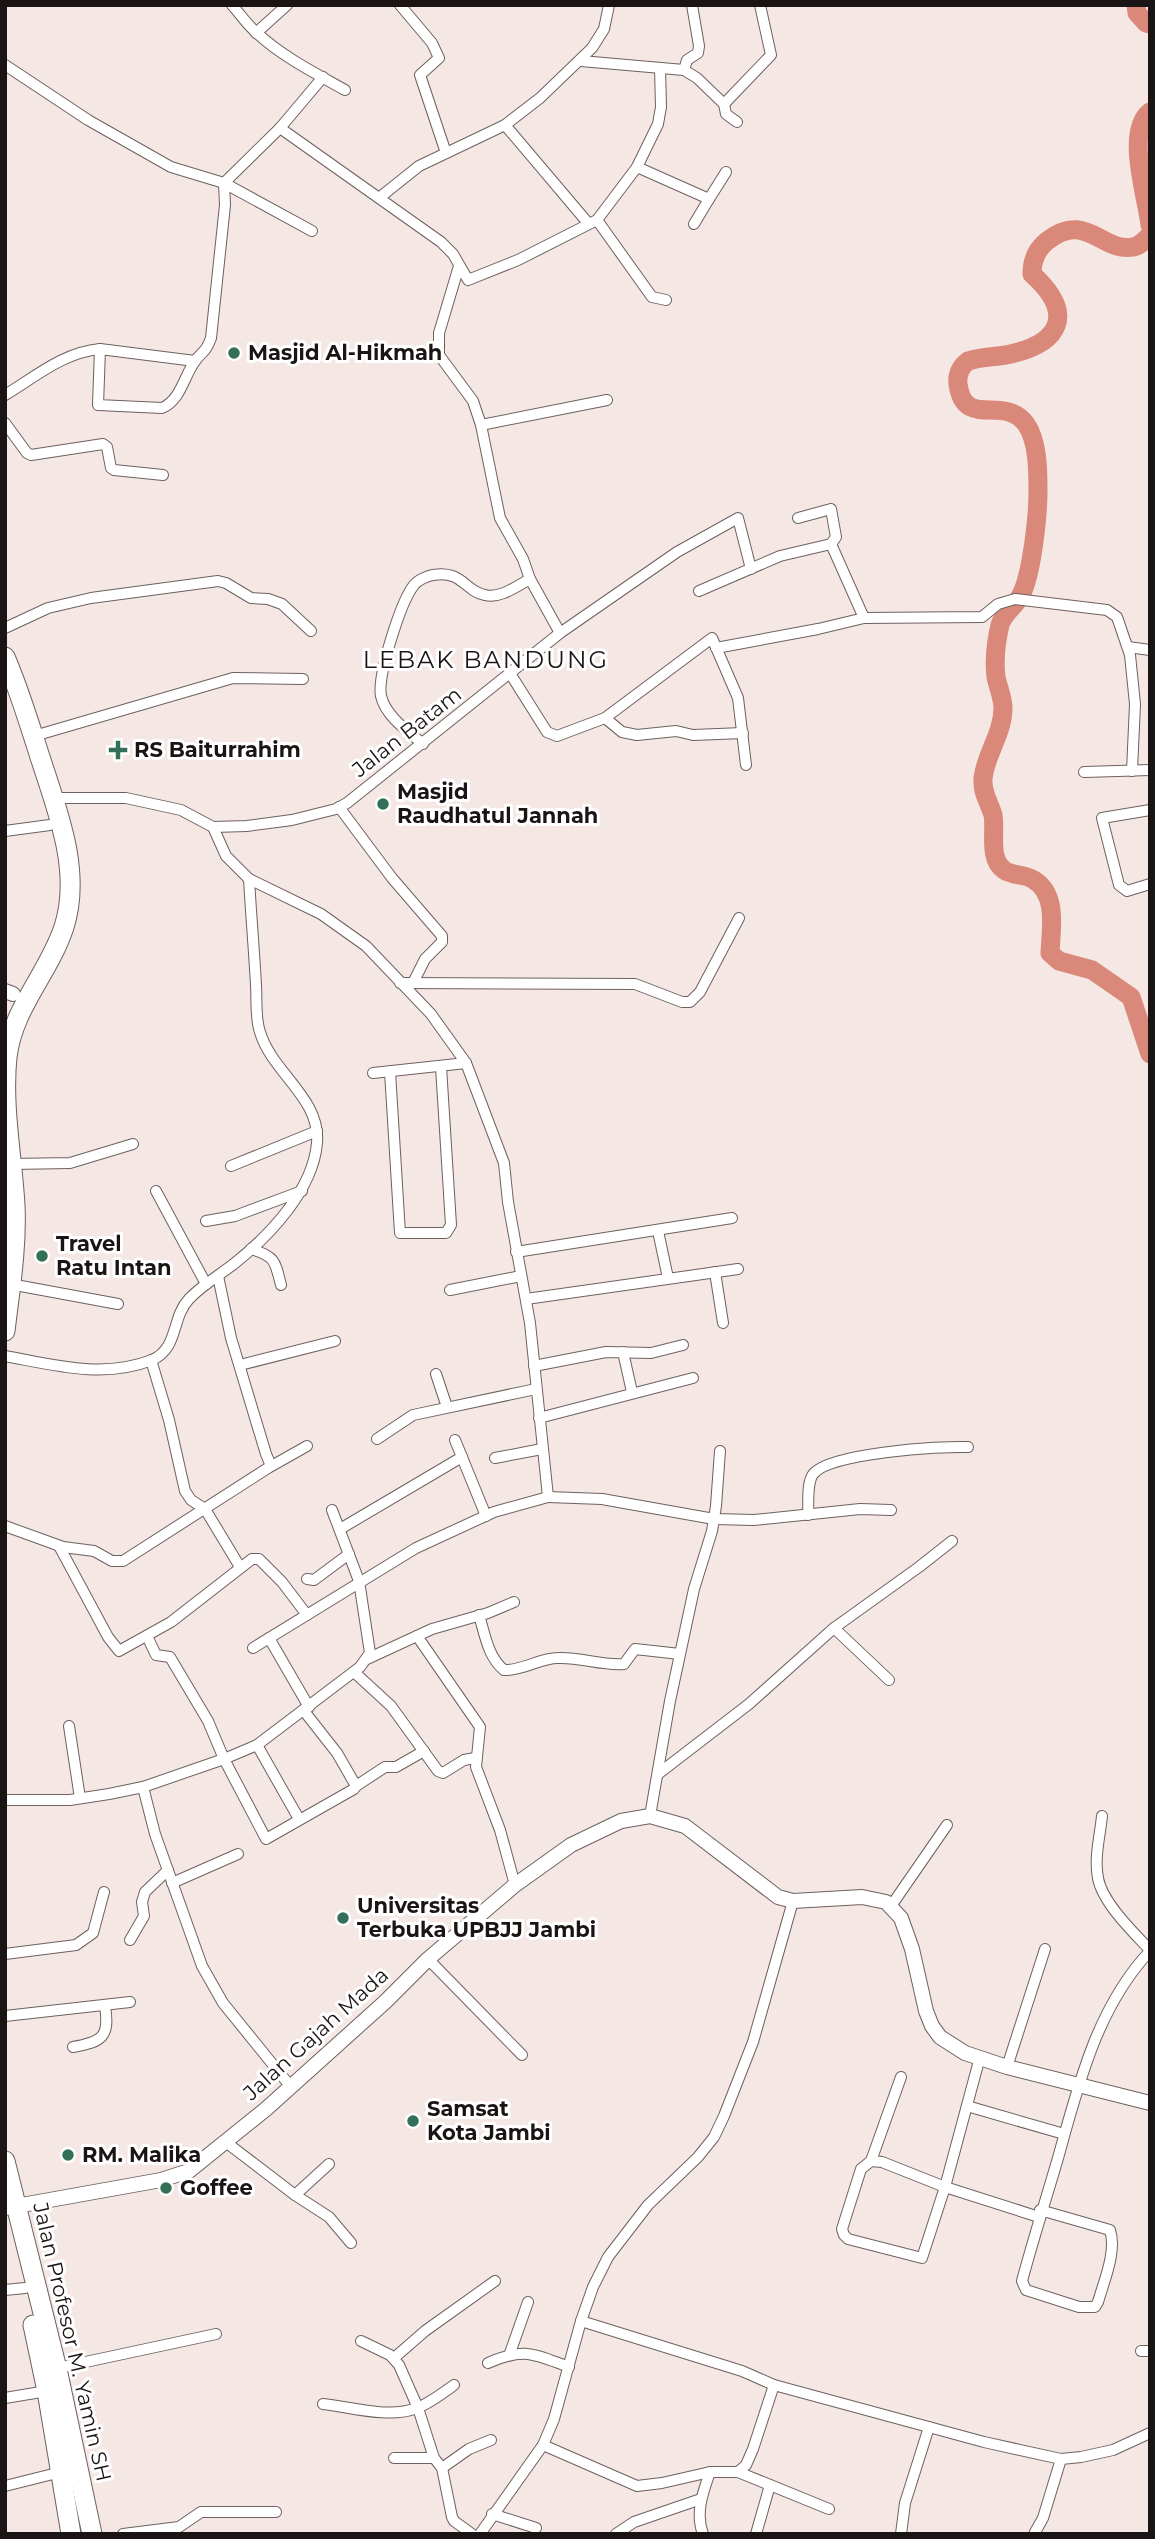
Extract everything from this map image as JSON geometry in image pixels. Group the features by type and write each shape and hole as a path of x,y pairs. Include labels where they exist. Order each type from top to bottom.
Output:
{"highway":[{"path":"5,657 54,798 69,866 68,910 56,944 27,996 12,1031 6,1077 8,1164 15,1206 5,1331"},
{"path":"5,687 50,825 59,876 58,899 46,937 8,999"},
{"name":"Jalan Profesor M. Yamin SH","path":"5,2161 15,2289 51,2370 47,2391 72,2534"},
{"name":"Jalan Profesor M. Yamin SH","path":"9,2207 92,2534"}],"main road":[{"name":"Jalan Gajah Mada","path":"9,2207 175,2176 189,2171 227,2143 291,2087 428,1959 515,1885 570,1845 621,1821 650,1816 685,1826 778,1897 793,1901 875,1898 891,1906"},
{"path":"891,1906 901,1918 912,1949 926,2011 940,2037 965,2053 1007,2067 1150,2104"}],"street":[{"path":"232,5 256,33 290,58 345,90"},
{"path":"256,33 288,5"},
{"path":"400,5 432,43 439,58 420,75 446,153"},
{"path":"379,198 419,166 505,125 581,61 604,29 609,5"},
{"path":"684,70 687,60 698,53 699,46 692,5"},
{"path":"724,104 771,55 760,5"},
{"path":"581,61 684,70 697,78 724,104 726,114 737,122"},
{"path":"5,65 88,120 171,167 224,183 312,231"},
{"path":"281,128 448,248 465,277 470,279 518,260 592,221 637,167 658,124 661,101 660,68"},
{"path":"100,349 98,405 167,407 185,383 195,361 205,353 211,338 225,205 224,183 281,128 323,77"},
{"path":"505,125 592,221 652,297 666,300"},
{"path":"637,167 709,199"},
{"path":"694,224 726,172"},
{"path":"459,266 439,332 439,355 470,394 481,425 500,518 560,633"},
{"path":"5,395 74,354 100,349 195,361"},
{"path":"481,425 607,400"},
{"path":"5,423 27,453 32,455 103,444 107,447 111,468 114,470 163,475"},
{"path":"699,591 780,556 831,544 836,537 831,509 798,518"},
{"name":"Jalan Batam","path":"54,798 126,798 181,810 213,827 292,820 339,807 511,675 560,633 677,552 738,518 751,569"},
{"path":"831,544 864,618"},
{"path":"422,744 386,708 380,686 385,658 415,583 430,575 455,576 481,594 492,596 509,591 530,579"},
{"path":"5,628 48,608 91,597 218,581 251,598 268,599 282,604 311,631"},
{"path":"716,648 864,618 982,617 998,604 1015,599 1107,610 1114,614 1130,655 1135,704 1132,771"},
{"path":"511,675 552,736 605,718 712,638 738,698 746,765"},
{"path":"1128,648 1150,650"},
{"path":"34,736 233,678 303,679"},
{"path":"605,718 622,732 637,735 673,731 693,735 743,733"},
{"path":"1084,772 1150,770"},
{"path":"339,807 392,878 443,939 425,959 413,982"},
{"path":"1150,810 1102,818 1119,885 1128,891 1150,884"},
{"path":"5,831 50,825"},
{"path":"213,827 226,856 249,879 321,914 366,946 431,1014 466,1063 504,1163 516,1252 530,1323 548,1497"},
{"path":"5,1356 76,1369 97,1370 120,1369 151,1360 168,1348 185,1303 251,1249 302,1191 316,1148 315,1119 308,1105 276,1065 259,1031 249,879"},
{"path":"400,983 635,984 682,1002 690,1002 700,992 739,918"},
{"path":"373,1073 466,1063"},
{"path":"390,1072 400,1233 446,1233 452,1225 441,1067"},
{"path":"231,1166 317,1131"},
{"path":"8,1164 69,1163 133,1144"},
{"path":"156,1191 212,1280 266,1454 266,1469"},
{"path":"206,1221 235,1216 302,1191"},
{"path":"516,1252 733,1218"},
{"path":"658,1231 668,1279"},
{"path":"251,1249 272,1257 281,1284"},
{"path":"526,1299 738,1269"},
{"path":"715,1272 723,1323"},
{"path":"450,1290 521,1276"},
{"path":"10,1284 118,1304"},
{"path":"240,1365 335,1341"},
{"path":"534,1366 606,1352 651,1353 683,1345"},
{"path":"623,1352 632,1392"},
{"path":"151,1360 169,1420 185,1491 191,1500 205,1508 240,1567"},
{"path":"436,1374 447,1407"},
{"path":"539,1418 693,1378"},
{"path":"377,1439 413,1415 536,1389"},
{"path":"455,1440 486,1516"},
{"path":"5,1526 59,1545 94,1551 114,1562 123,1561 266,1469 307,1446"},
{"path":"808,1514 810,1479 816,1471 839,1461 940,1446 968,1447"},
{"path":"495,1458 542,1448"},
{"path":"650,1816 694,1589 714,1519 720,1451"},
{"path":"340,1529 462,1457"},
{"path":"253,1648 416,1548 486,1516 548,1497 602,1499 714,1519 754,1520 860,1509 891,1510"},
{"path":"332,1510 359,1581 369,1646 367,1659"},
{"path":"658,1774 749,1704 834,1628 952,1541"},
{"path":"59,1545 117,1650 121,1651 174,1620 252,1559 259,1559 282,1581 307,1615"},
{"path":"307,1579 314,1580 349,1555"},
{"path":"5,1800 80,1798 143,1787 224,1759 257,1745 307,1709 367,1659 417,1636 514,1602"},
{"path":"479,1615 490,1652 504,1670 519,1669 559,1658 591,1661 601,1665 624,1664 633,1651 640,1648 680,1654"},
{"path":"834,1628 889,1680"},
{"path":"147,1636 156,1655 170,1657 208,1721 224,1759 266,1839 354,1789 385,1767 396,1767 424,1751"},
{"path":"417,1636 480,1727 475,1767 500,1830 515,1885"},
{"path":"269,1638 307,1709 356,1786"},
{"path":"354,1672 391,1706 441,1773 464,1760 475,1758"},
{"path":"69,1726 80,1798"},
{"path":"257,1745 299,1819"},
{"path":"143,1787 196,1952 212,1986 240,2027 291,2087"},
{"path":"871,2161 882,2162 945,2187 1040,2214 1110,2230 1111,2253 1095,2307 1079,2307 1026,2290 1022,2281 1040,2214 1065,2134 1077,2087 1094,2041 1130,1972 1150,1951 1123,1919 1098,1882 1097,1861 1102,1816"},
{"path":"891,1906 947,1825"},
{"path":"172,1882 238,1854"},
{"path":"130,1940 144,1916 142,1902 145,1892 168,1870"},
{"path":"5,1954 76,1945 93,1933 104,1892"},
{"path":"480,2534 543,2445 554,2419 581,2321 593,2287 608,2257 648,2206 698,2157 714,2137 753,2042 793,1901"},
{"path":"1007,2067 1045,1949"},
{"path":"428,1959 522,2055"},
{"path":"5,2016 130,2002"},
{"path":"73,2047 101,2038 107,2022 105,2006"},
{"path":"901,2077 871,2161 862,2169 842,2229 848,2239 922,2258 945,2187 980,2057"},
{"path":"967,2106 1065,2134"},
{"path":"227,2143 295,2195 329,2217 351,2243"},
{"path":"295,2195 329,2164"},
{"path":"394,2358 425,2331 495,2281"},
{"path":"510,2353 528,2302"},
{"path":"581,2321 742,2371 774,2385 1061,2459 1081,2458 1113,2450 1150,2433"},
{"path":"51,2370 216,2334"},
{"path":"362,2341 394,2358 418,2408 434,2458 442,2468 452,2517 472,2534"},
{"path":"488,2363 510,2353 523,2352 569,2367"},
{"path":"323,2404 384,2411 418,2408 454,2385"},
{"path":"738,2472 746,2465 754,2449 774,2385"},
{"path":"5,2398 47,2391"},
{"path":"901,2534 905,2503 929,2427"},
{"path":"442,2468 468,2449 491,2440"},
{"path":"543,2445 637,2486 710,2472 738,2472 829,2509"},
{"path":"394,2458 434,2458"},
{"path":"1034,2534 1043,2518 1061,2459"},
{"path":"5,2486 61,2472"},
{"path":"700,2533 701,2499 710,2472"},
{"path":"755,2534 770,2484"},
{"path":"616,2534 634,2522 701,2499"},
{"path":"123,2534 183,2530 201,2512 276,2512"},
{"path":"492,2514 536,2528"}],"waterway":[{"path":"1136,5 1137,13 1150,24"},
{"path":"1150,112 1143,121 1138,149 1150,225"},
{"path":"1150,235 1133,247 1122,247 1083,231 1073,230 1047,241 1036,255 1032,274 1046,289 1058,314 1050,335 1025,350 968,361 960,371 958,380 962,398 968,405 976,409 1007,412 1026,424 1033,439 1037,465 1037,514 1028,573 1019,599 1002,621 996,651 996,677 1003,704 1002,718 984,770 983,784 993,815 994,852 1004,870 1034,880 1047,894 1052,923 1050,953 1059,961 1092,970 1131,997 1150,1054"}],"place":[{"name":"Masjid Al-Hikmah","path":"234,353"},
{"name":"RS Baiturrahim","path":"118,750"},
{"name":"Masjid Raudhatul Jannah","path":"383,804"},
{"name":"Travel Ratu Intan","path":"42,1256"},
{"name":"Universitas Terbuka UPBJJ Jambi","path":"343,1918"},
{"name":"Samsat Kota Jambi","path":"413,2121"},
{"name":"RM. Malika","path":"68,2155"},
{"name":"Goffee","path":"166,2188"}],"district":[{"name":"LEBAK BANDUNG","path":"486,660"}]}
